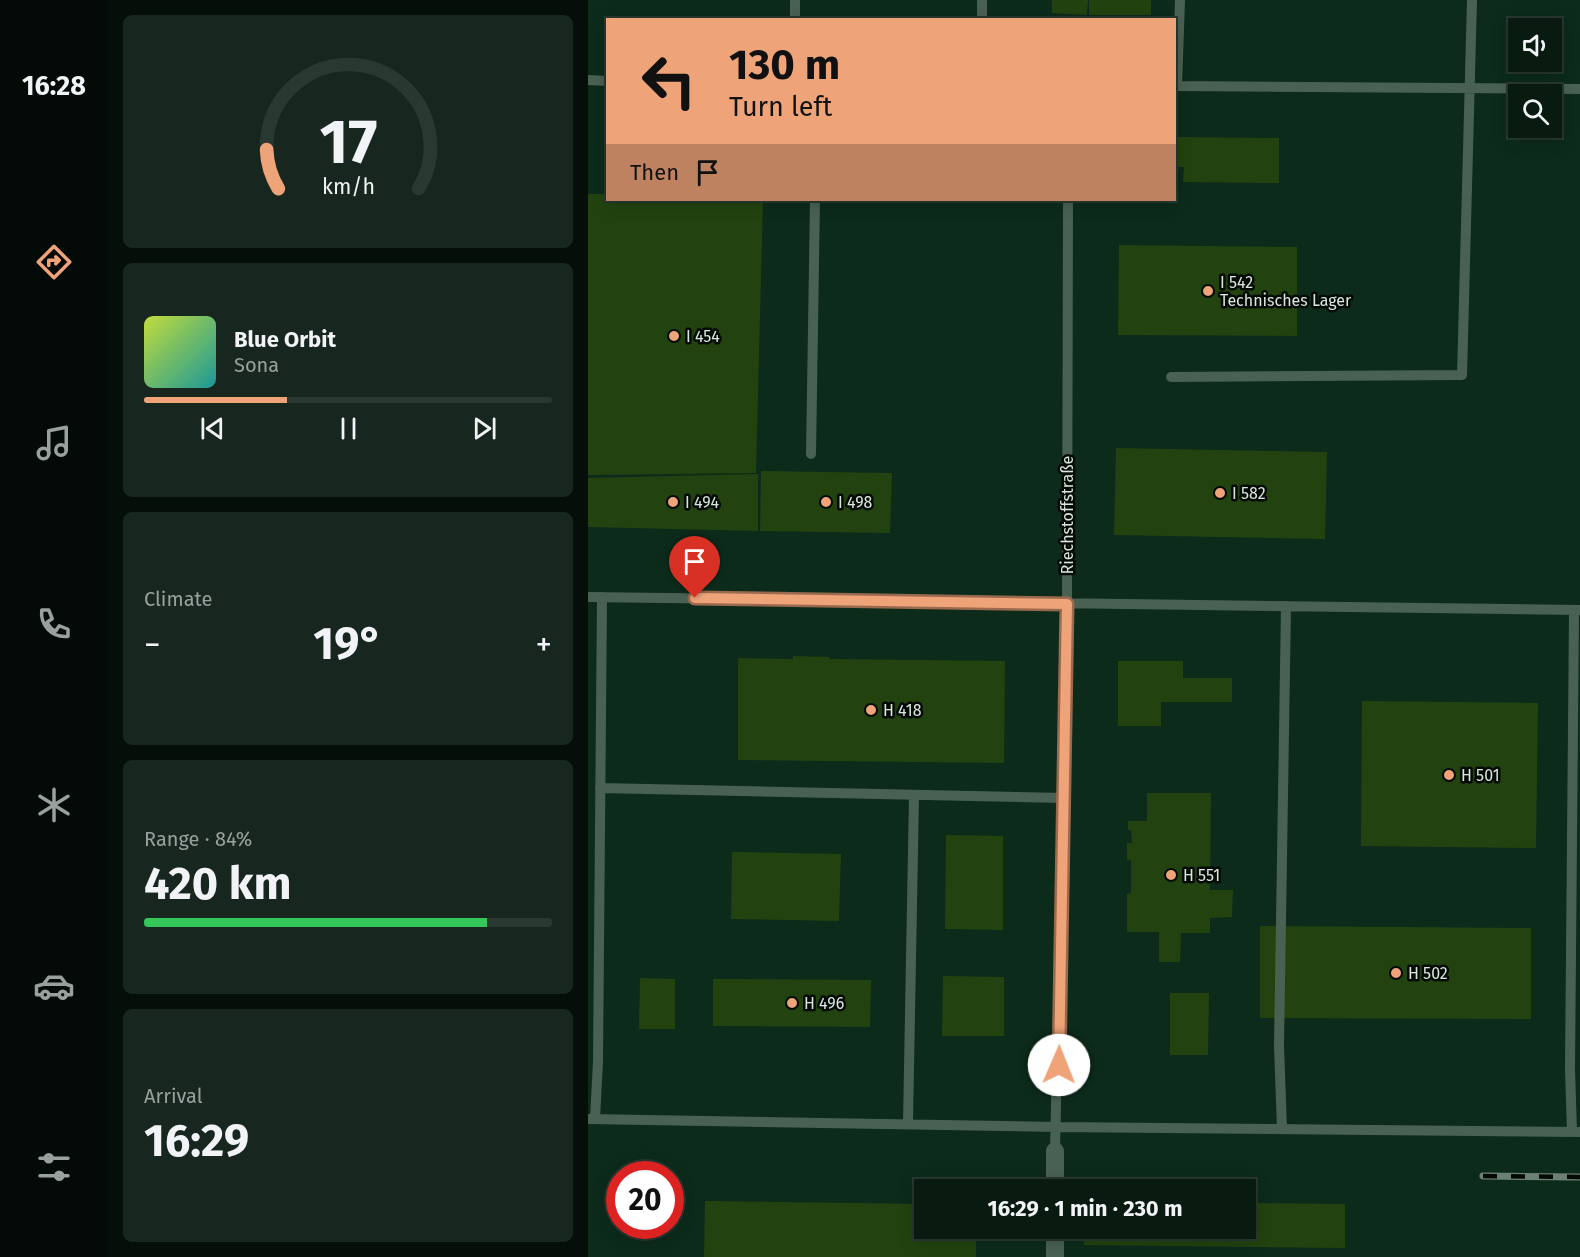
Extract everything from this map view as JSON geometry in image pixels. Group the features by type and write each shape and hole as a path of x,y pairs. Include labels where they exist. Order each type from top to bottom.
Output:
{"street":[{"name":"Riechstoffstraße","path":"1055,1151 1055,1179"},
{"path":"1055,1239 1055,1257"}],"lane":[{"path":"795,0 795,18"},
{"path":"982,0 982,18"},
{"path":"1180,0 1176,86 1580,89"},
{"path":"1172,377 1461,375 1472,0"},
{"path":"588,80 606,81"},
{"path":"812,454 815,201"},
{"name":"Riechstoffstraße","path":"1055,1151 1067,604 1068,201"},
{"path":"588,597 602,597 1067,604 1577,610 1570,1069 1576,1132 1057,1127 592,1119 598,1061 593,987 600,788 602,597"},
{"path":"1282,1129 1279,1046 1286,606"},
{"path":"600,788 1064,798"},
{"path":"908,1123 914,795"}],"shaded area":[{"path":"588,0 1580,0 1580,1257 588,1257"}],"building":[{"path":"1052,0 1088,0 1087,15 1052,13"},
{"path":"1089,0 1151,0 1151,15 1089,15"},
{"path":"1176,137 1279,138 1279,183 1183,182 1184,167 1176,167"},
{"name":"I 454","path":"588,194 606,194 606,201 763,201 756,473 588,475"},
{"name":"I 542 Technisches Lager","path":"1119,245 1297,247 1297,336 1118,335"},
{"name":"I 582","path":"1116,448 1327,452 1325,539 1114,535"},
{"name":"I 498","path":"761,471 892,473 890,533 760,531"},
{"name":"I 494","path":"758,474 758,531 588,527 588,478"},
{"name":"H 418","path":"793,656 830,657 829,659 1005,661 1004,763 738,760 738,658 793,659"},
{"path":"1118,661 1183,661 1183,678 1232,678 1232,702 1161,702 1161,726 1118,726"},
{"name":"H 501","path":"1362,701 1538,703 1536,848 1361,846"},
{"name":"H 551","path":"1147,793 1211,793 1210,890 1233,890 1232,917 1210,918 1210,933 1181,933 1180,962 1159,962 1159,932 1127,932 1127,894 1131,893 1131,860 1127,860 1127,843 1132,843 1128,821 1147,821"},
{"path":"946,835 1003,836 1003,930 945,929"},
{"path":"732,852 841,854 839,921 731,919"},
{"name":"H 502","path":"1260,926 1531,928 1531,1019 1260,1018"},
{"path":"943,976 1004,977 1004,1036 942,1036"},
{"path":"640,978 675,979 675,1029 639,1029"},
{"name":"H 496","path":"713,979 871,980 870,1027 713,1026"},
{"path":"1170,993 1209,993 1208,1055 1170,1055"},
{"path":"705,1201 914,1204 914,1239 976,1239 976,1257 704,1257"},
{"path":"1256,1203 1345,1204 1345,1248 1084,1245 1084,1239 1256,1239"}],"railway":[{"path":"1483,1176 1580,1177"}],"place":[{"name":"I 542 Technisches Lager","path":"1208,291"},
{"name":"I 454","path":"674,336"},
{"name":"I 582","path":"1220,493"},
{"name":"I 494","path":"673,502"},
{"name":"I 498","path":"826,502"},
{"name":"H 418","path":"871,710"},
{"name":"H 501","path":"1449,775"},
{"name":"H 551","path":"1171,875"},
{"name":"H 502","path":"1396,973"},
{"name":"H 496","path":"792,1003"}],"route":[{"path":"695,598 1067,604 1059,1065"}]}
